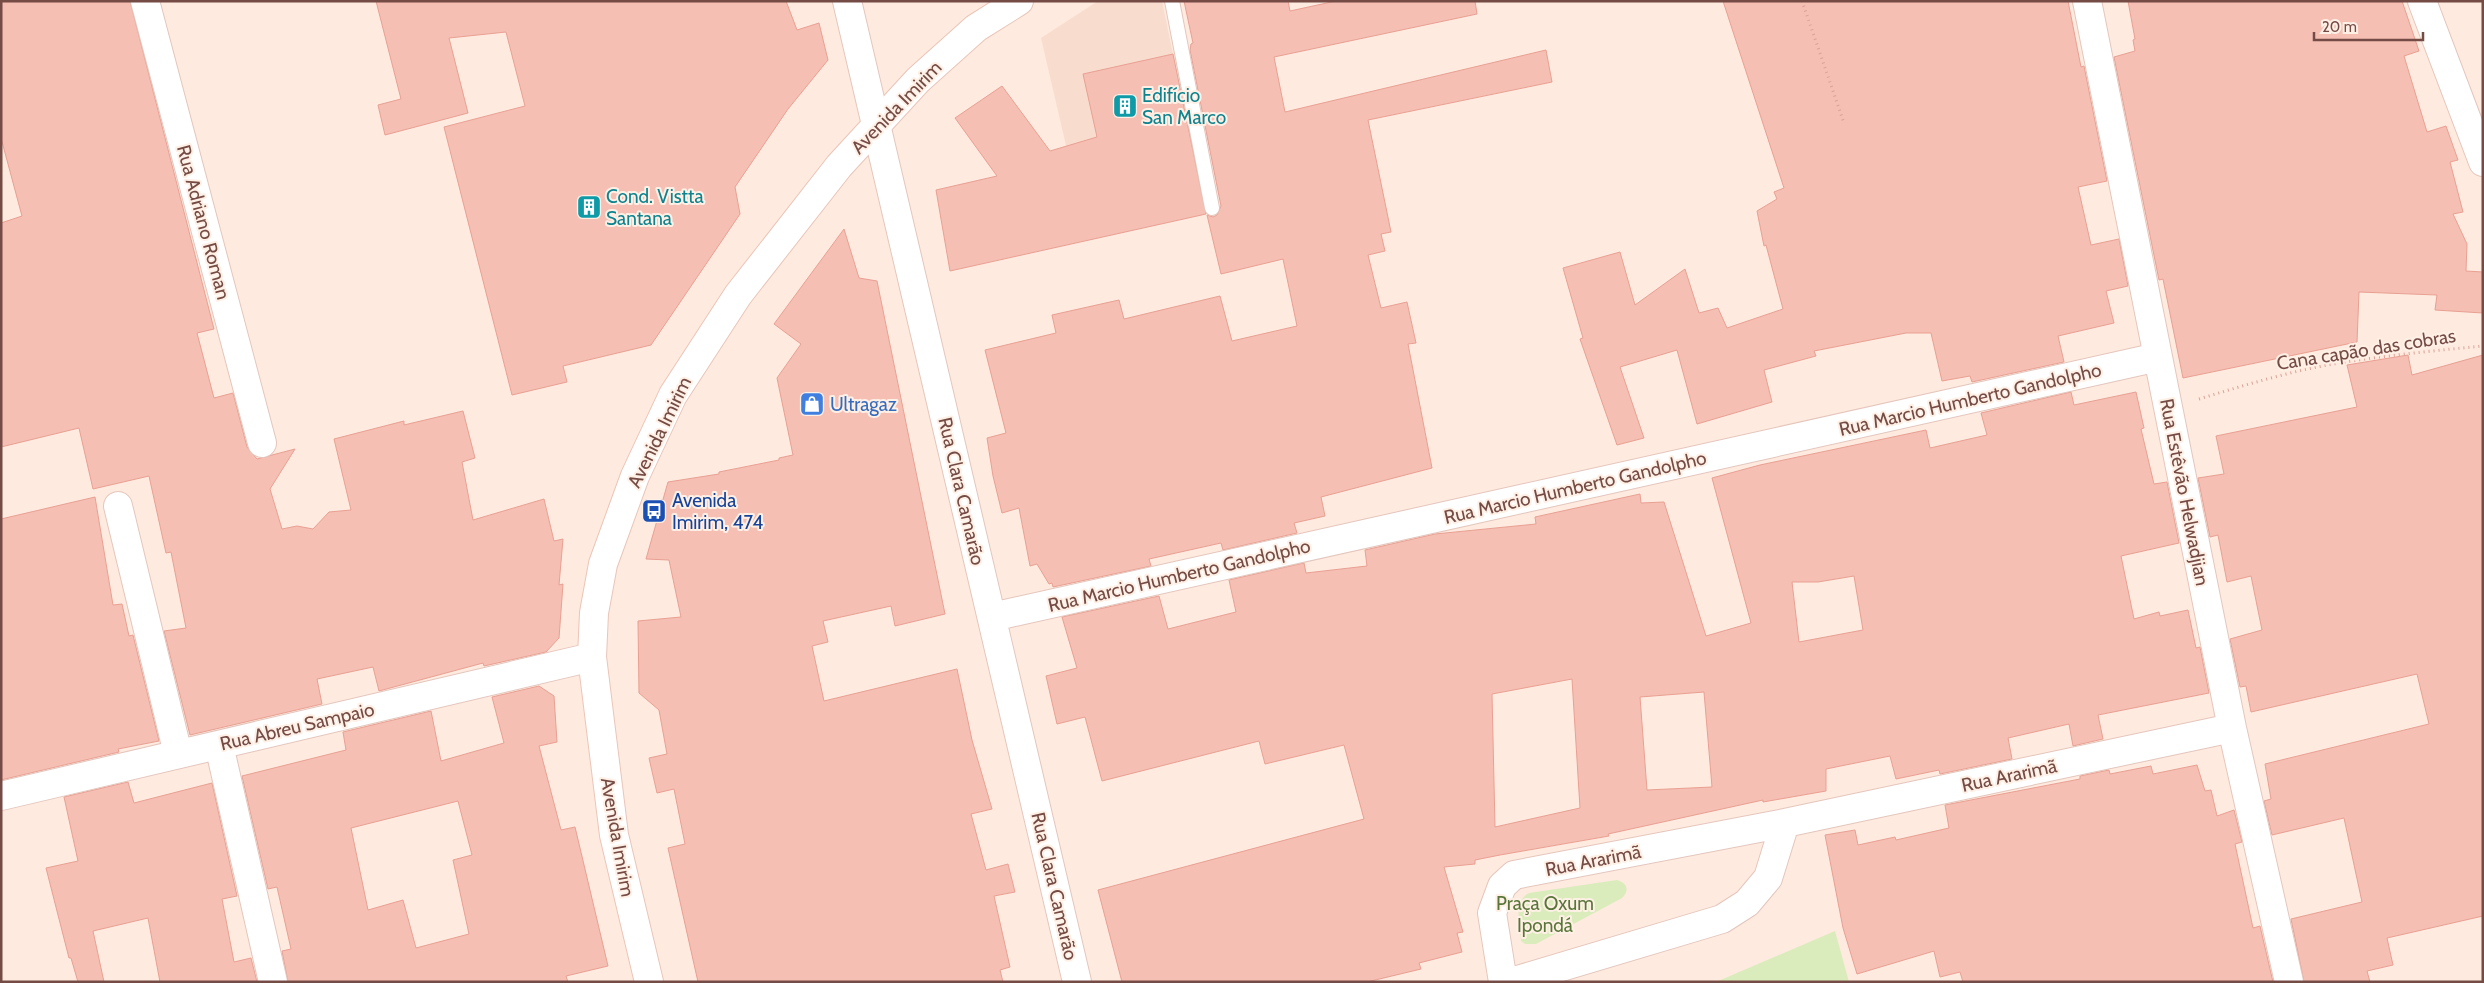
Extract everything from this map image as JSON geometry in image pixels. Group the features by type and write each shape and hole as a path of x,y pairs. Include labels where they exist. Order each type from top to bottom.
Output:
{"street":[{"name":"Rua Adriano Roman","path":"145,1 262,443"},
{"name":"Rua Clara Camarão","path":"847,1 1077,982"},
{"name":"Avenida Imirim","path":"649,982 614,835 592,657 594,613 603,564 634,476 673,395 738,295 839,166 918,80 976,28 1019,1"},
{"name":"Rua Estêvão Helwadjian","path":"2086,1 2232,728 2289,982"},
{"path":"2422,1 2483,162"},
{"name":"Rua Marcio Humberto Gandolpho","path":"992,617 2158,357"},
{"path":"118,506 178,754"},
{"name":"Rua Abreu Sampaio","path":"1,796 592,657"},
{"name":"Rua Ararimã","path":"1503,982 1492,913 1502,886 1514,875 1785,823 2232,728"},
{"path":"219,744 273,982"},
{"path":"1511,982 1722,919 1747,902 1768,878 1785,823"}],"lane":[{"path":"1172,1 1212,208"}],"path":[{"path":"1802,1 1844,123"},
{"name":"Cana capão das cobras","path":"2169,408 2272,377 2328,365 2401,354 2483,346"}],"shaded area":[{"path":"1098,1 1162,1 1206,214 1088,240 1041,38"}],"green space":[{"name":"Praça Oxum Ipondá","path":"1617,880 1625,885 1627,890 1622,898 1536,944 1525,944 1521,941 1519,907 1524,897 1529,893"},
{"path":"1835,931 1849,982 1716,982"}],"building":[{"path":"1,1 130,1 214,329 197,333 214,398 233,393 247,447 257,459 295,449 270,489 282,529 297,526 313,529 329,512 351,510 334,439 404,421 404,425 463,411 475,458 462,462 473,520 544,499 554,541 563,539 559,585 563,584 559,638 546,652 484,666 483,663 379,691 373,667 317,679 322,704 190,735 164,631 186,628 171,552 166,553 149,476 93,489 79,428 1,447 1,223 22,216 1,138"},
{"path":"376,1 786,1 797,30 819,23 828,60 788,109 735,187 740,214 651,345 563,366 567,382 512,395 444,127 525,106 506,32 449,38 468,113 385,135 378,105 401,99"},
{"path":"1184,1 1288,1 1290,11 1336,1 1475,1 1477,14 1274,57 1285,112 1546,50 1552,82 1368,120 1391,232 1381,234 1385,251 1368,255 1381,308 1407,302 1416,343 1408,344 1432,468 1321,497 1325,516 1294,523 1297,533 1223,550 1221,543 1149,559 1151,566 1053,587 1052,583 1049,584 1037,564 1030,566 1019,508 1002,513 993,476 987,438 1006,433 985,350 1056,333 1052,315 1119,300 1124,319 1220,296 1232,341 1297,326 1283,259 1221,274 1207,215 1213,217 1217,215 1221,206 1190,50 1193,43"},
{"path":"1723,1 2068,1 2081,67 2084,66 2107,181 2078,187 2091,245 2119,239 2128,286 2106,291 2114,323 2058,336 2064,362 1972,382 1970,376 1942,381 1931,333 1906,333 1814,351 1816,356 1764,370 1772,402 1697,424 1677,350 1620,367 1644,438 1617,445 1580,339 1583,338 1563,268 1620,252 1635,305 1685,269 1699,313 1718,308 1727,328 1783,309 1766,245 1764,246 1757,211 1777,199 1774,192 1784,188"},
{"path":"2128,1 2402,1 2419,51 2404,56 2427,132 2446,126 2458,160 2450,162 2463,212 2453,214 2467,244 2466,271 2483,272 2483,313 2435,310 2437,295 2359,292 2357,342 2183,378 2163,279 2159,280 2114,57 2135,51 2133,40 2135,39"},
{"path":"1173,54 1206,214 950,271 936,190 997,176 955,118 1002,86 1050,151 1097,137 1083,74"},
{"path":"844,229 859,278 877,281 945,614 895,626 891,606 823,621 828,642 812,646 824,701 957,669 972,740 992,809 971,814 986,870 1008,864 1015,892 994,896 1010,967 1000,970 1003,982 698,982 668,848 685,844 674,789 657,793 649,758 667,754 659,710 639,693 638,621 681,617 669,560 646,559 668,482 719,474 719,472 779,460 779,458 793,455 777,378 801,344 774,324"},
{"path":"2408,355 2412,375 2483,355 2483,916 2387,938 2393,965 2367,971 2370,982 2304,982 2291,919 2362,902 2344,818 2272,835 2264,801 2271,799 2265,764 2429,724 2417,674 2251,712 2246,686 2240,687 2230,639 2262,630 2251,576 2227,582 2218,535 2210,537 2198,478 2224,474 2216,436 2357,407 2347,365"},
{"path":"2071,392 2074,405 2136,392 2144,428 2141,429 2154,484 2167,482 2179,543 2121,556 2134,619 2159,612 2160,616 2188,610 2196,648 2200,647 2209,693 2098,715 2103,739 2073,746 2069,724 2008,738 2012,759 1940,774 1939,770 1896,779 1890,756 1826,769 1826,791 1763,802 1763,800 1608,834 1609,836 1475,860 1475,864 1444,867 1463,932 1457,933 1462,952 1419,963 1421,969 1367,982 1122,982 1098,890 1364,819 1344,745 1265,764 1259,741 1102,781 1085,717 1057,724 1046,676 1077,668 1062,617 1159,596 1168,629 1236,612 1229,580 1304,563 1306,573 1367,566 1365,550 1435,534 1536,524 1535,517 1640,494 1641,503 1664,502 1706,636 1751,623 1712,478 1760,465 1926,430 1930,448 1987,435 1981,413","holes":["1854,576 1863,630 1799,642 1792,582 1818,582","1572,679 1580,808 1495,827 1492,694","1704,692 1712,787 1647,790 1640,697"]},
{"path":"95,497 113,605 122,604 129,636 133,635 159,741 118,749 119,752 1,780 1,519"},
{"path":"539,686 554,696 557,742 539,746 561,830 575,827 608,966 566,976 568,982 288,982 282,951 291,949 277,887 268,889 242,776 346,750 343,732 431,711 441,761 504,743 492,697","holes":["458,801 472,855 453,860 469,934 416,948 403,900 368,910 351,828"]},
{"path":"2197,765 2205,791 2211,790 2217,816 2234,810 2242,842 2235,844 2253,928 2260,926 2273,982 1963,982 1960,972 1940,977 1934,951 1857,974 1843,928 1825,835 1855,830 1858,845 1895,837 1896,840 1949,828 1945,805 2080,779 2080,776 2109,770 2110,774 2151,766 2153,774"},
{"path":"128,782 134,803 212,783 237,896 222,899 234,962 251,958 257,982 160,982 148,918 93,931 104,982 78,982 71,958 69,958 46,868 78,861 64,797"}],"place":[{"name":"Edifício San Marco","path":"1125,106"},
{"name":"Cond. Vistta Santana","path":"589,207"},
{"name":"Ultragaz","path":"812,404"},
{"name":"Avenida Imirim, 474","path":"654,511"}]}
